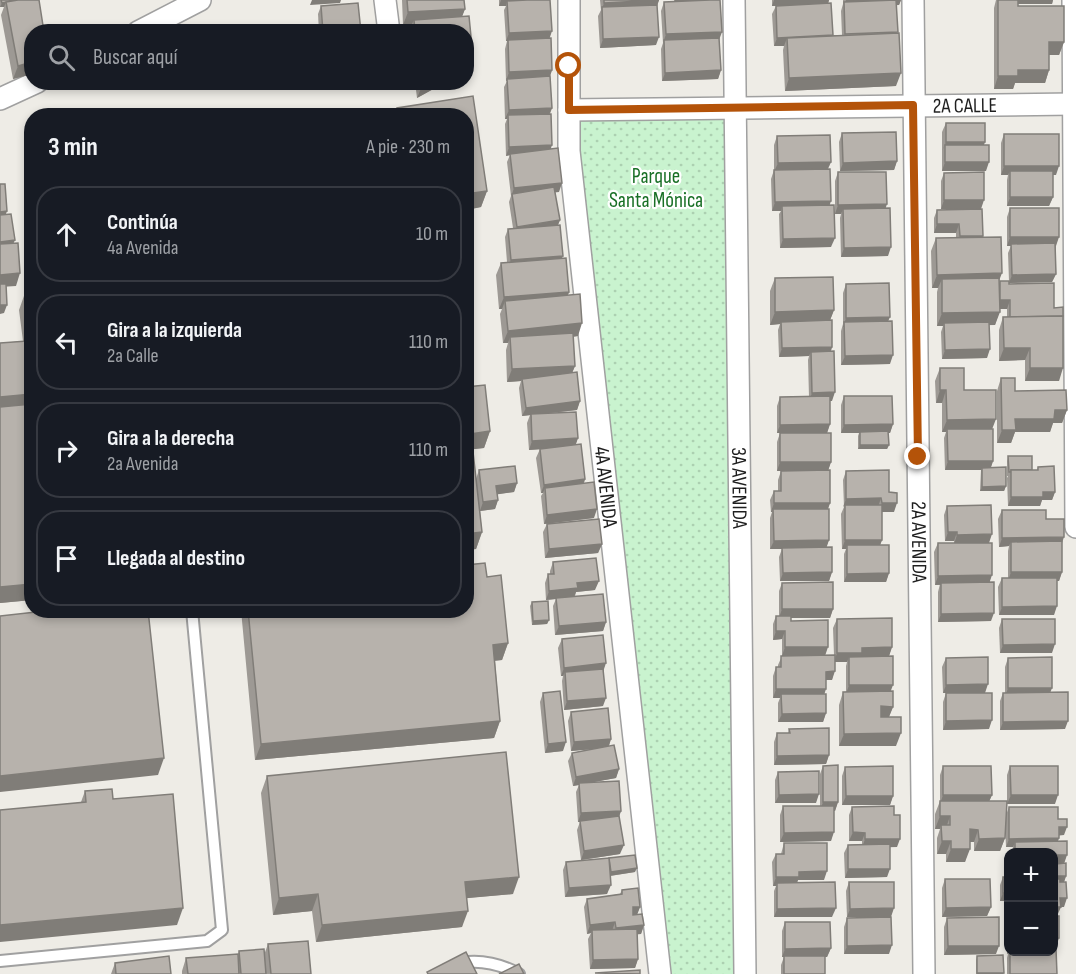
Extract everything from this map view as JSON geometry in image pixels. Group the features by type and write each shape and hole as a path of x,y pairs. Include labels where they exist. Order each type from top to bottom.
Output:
{"street":[{"path":"154,24 200,0"},
{"path":"385,0 388,24"},
{"name":"4A AVENIDA","path":"569,0 569,152 660,974"},
{"name":"3A AVENIDA","path":"734,0 745,974"},
{"name":"2A AVENIDA","path":"913,0 924,974"},
{"path":"1073,0 1076,527"},
{"path":"0,99 24,88"},
{"name":"2A CALLE","path":"569,110 1074,104"}],"lane":[{"path":"0,961 207,941 222,930 193,618"},
{"path":"440,974 461,963 489,963 519,974"}],"green space":[{"name":"Parque Santa Mónica","path":"735,108 745,974 660,974 569,110"}],"building":[{"path":"1,0 17,0 2,3"},
{"path":"39,0 43,24 24,24 24,64 18,66 6,2"},
{"path":"407,0 464,0 465,9 408,12"},
{"path":"550,0 552,31 509,33 507,1"},
{"path":"604,0 659,0 604,3"},
{"path":"720,0 722,32 666,34 664,2"},
{"path":"896,0 898,32 845,34 844,2"},
{"path":"998,0 1018,0 1018,6 1064,6 1064,42 1049,42 1049,70 1018,70 1018,76 998,76"},
{"path":"358,3 360,24 322,24 321,6"},
{"path":"831,3 833,35 777,38 776,6"},
{"path":"657,5 659,37 603,39 602,7"},
{"path":"469,16 470,24 414,24 414,20"},
{"path":"899,33 901,73 789,78 787,38"},
{"path":"551,38 552,70 509,72 508,40"},
{"path":"719,38 721,70 665,73 664,40"},
{"path":"550,76 552,108 509,110 507,79"},
{"path":"473,96 487,191 474,193 474,108 397,108"},
{"path":"551,114 552,145 509,147 508,115"},
{"path":"946,123 985,123 985,142 946,142"},
{"path":"896,132 897,161 843,163 842,133"},
{"path":"1004,134 1059,134 1059,166 1004,166"},
{"path":"830,135 831,162 778,163 777,136"},
{"path":"945,145 989,145 989,162 945,162"},
{"path":"558,148 562,183 514,188 510,154"},
{"path":"830,169 831,201 775,202 774,170"},
{"path":"1010,171 1053,171 1053,197 1010,197"},
{"path":"838,172 886,172 887,204 838,205"},
{"path":"984,172 984,200 944,200 944,173"},
{"path":"0,184 5,184 7,211 0,212"},
{"path":"554,187 560,220 517,227 512,194"},
{"path":"834,205 835,238 783,239 782,206"},
{"path":"890,208 891,247 844,248 843,209"},
{"path":"1010,208 1059,208 1059,237 1010,237"},
{"path":"982,209 983,236 960,236 959,224 937,224 937,210"},
{"path":"11,214 15,240 0,242 0,215"},
{"path":"560,225 563,256 511,260 508,229"},
{"path":"1001,237 1002,273 937,275 936,238"},
{"path":"18,243 20,273 0,275 0,244"},
{"path":"1055,243 1056,274 1012,275 1011,244"},
{"path":"566,258 569,292 504,297 501,263"},
{"path":"833,277 834,310 775,312 775,278"},
{"path":"999,278 1000,312 942,313 942,279"},
{"path":"1000,281 1009,281 1009,284 1054,283 1054,308 1063,307 1063,316 1010,317 1010,300 1000,300"},
{"path":"889,283 890,317 846,318 846,284"},
{"path":"0,284 6,284 7,305 0,305"},
{"path":"580,294 582,323 508,331 505,301"},
{"path":"1063,316 1063,368 1030,368 1030,348 1004,348 1003,317"},
{"path":"832,320 832,347 782,348 781,322"},
{"path":"892,321 893,355 845,356 844,322"},
{"path":"989,322 990,349 945,350 944,323"},
{"path":"573,333 575,366 512,369 510,337"},
{"path":"24,341 24,395 0,397 0,343"},
{"path":"834,351 835,392 812,393 811,352"},
{"path":"940,368 964,368 964,390 996,390 996,419 947,420 946,390 940,390"},
{"path":"577,372 580,401 526,408 522,379"},
{"path":"1001,378 1015,378 1015,391 1066,390 1067,410 1055,410 1054,419 1015,419 1016,430 1002,430"},
{"path":"485,385 490,431 474,434 474,386"},
{"path":"830,396 830,424 780,425 780,397"},
{"path":"844,396 892,396 893,424 844,425"},
{"path":"24,405 24,585 0,587 0,407"},
{"path":"576,412 578,438 532,441 531,414"},
{"path":"947,429 993,429 993,461 948,461"},
{"path":"888,431 889,445 860,445 860,432"},
{"path":"780,433 831,433 831,462 780,462"},
{"path":"581,444 585,479 544,485 540,449"},
{"path":"1008,456 1032,456 1032,470 1011,470 1009,472"},
{"path":"474,461 482,532 474,533"},
{"path":"515,466 517,483 496,486 498,500 483,502 479,470"},
{"path":"1054,466 1055,492 1043,492 1043,497 1011,497 1011,470 1038,470 1038,467"},
{"path":"1006,467 1006,486 982,487 982,468"},
{"path":"830,470 830,503 774,503 774,491 781,491 781,471"},
{"path":"889,470 889,492 897,493 897,503 882,503 881,498 846,499 846,471"},
{"path":"594,482 597,509 547,515 545,488"},
{"path":"845,505 882,505 882,540 845,540"},
{"path":"991,505 992,534 957,535 957,532 948,532 947,506"},
{"path":"773,509 829,509 829,540 774,541"},
{"path":"1002,510 1046,510 1046,519 1064,519 1064,537 1002,538"},
{"path":"599,519 602,544 549,549 547,524"},
{"path":"1062,541 1062,572 1011,572 1011,542"},
{"path":"938,543 992,543 992,575 938,576"},
{"path":"847,545 889,545 889,573 847,574"},
{"path":"832,547 832,572 783,573 782,548"},
{"path":"596,558 599,581 577,583 578,588 549,591 548,574 554,574 553,562"},
{"path":"485,563 487,577 501,575 508,643 493,645 500,721 261,744 249,618 474,618 474,564"},
{"path":"1002,578 1057,578 1057,606 1002,607"},
{"path":"833,582 833,609 782,609 782,583"},
{"path":"994,582 994,613 941,614 941,583"},
{"path":"603,594 606,622 559,626 556,598"},
{"path":"548,601 549,620 533,621 532,602"},
{"path":"24,613 24,618 149,618 164,758 0,776 0,616"},
{"path":"776,616 791,616 791,621 828,620 828,647 785,647 785,631 776,631"},
{"path":"892,618 892,647 862,648 862,653 837,653 837,619"},
{"path":"1002,619 1055,619 1055,644 1003,645"},
{"path":"603,635 606,663 564,668 562,639"},
{"path":"835,655 835,671 826,672 826,689 776,689 776,667 781,667 781,656"},
{"path":"893,656 893,685 849,685 849,657"},
{"path":"988,657 988,684 946,685 946,658"},
{"path":"1052,657 1052,688 1008,688 1008,658"},
{"path":"603,669 606,698 567,701 565,672"},
{"path":"560,691 566,742 548,744 543,693"},
{"path":"893,691 893,707 881,706 881,717 901,717 901,733 844,734 843,692"},
{"path":"1068,692 1068,721 1003,722 1003,693"},
{"path":"946,693 992,693 992,720 946,721"},
{"path":"781,694 826,694 826,713 782,714"},
{"path":"608,708 611,739 574,742 571,712"},
{"path":"829,728 829,755 777,756 777,733 790,733 789,729"},
{"path":"614,745 619,769 576,777 572,753"},
{"path":"506,752 519,877 465,882 468,911 322,925 318,894 279,898 267,776"},
{"path":"838,765 838,802 823,802 823,766"},
{"path":"893,766 893,796 846,796 845,767"},
{"path":"943,766 991,766 992,795 943,795"},
{"path":"1010,766 1058,766 1058,795 1011,795"},
{"path":"819,771 819,794 779,795 778,772"},
{"path":"619,781 621,811 581,813 579,783"},
{"path":"112,789 113,799 173,794 183,908 0,925 0,810 86,802 85,791"},
{"path":"940,801 1007,801 1005,838 979,839 978,830 970,829 970,849 951,849 951,841 942,841 941,825 950,825 950,816 940,816"},
{"path":"783,806 834,806 834,832 784,833"},
{"path":"894,806 894,815 900,815 900,839 865,839 865,833 853,832 852,807"},
{"path":"1009,807 1058,807 1058,819 1067,819 1067,827 1059,827 1059,838 1009,839"},
{"path":"619,816 624,845 584,851 580,821"},
{"path":"1067,841 1067,855 1058,855 1058,848 1015,848 1015,842"},
{"path":"784,843 827,843 827,871 799,872 799,877 776,877 776,854 784,854"},
{"path":"890,844 890,869 848,869 848,845"},
{"path":"635,855 637,868 611,872 609,858"},
{"path":"609,858 611,885 569,888 566,862"},
{"path":"1066,863 1066,876 1058,876 1058,864"},
{"path":"945,879 990,879 991,907 946,908"},
{"path":"1058,879 1060,882 1066,882 1067,898 1060,898 1061,907 1058,907"},
{"path":"835,882 836,908 777,909 777,883"},
{"path":"849,882 894,882 894,908 850,909"},
{"path":"638,888 640,907 633,907 633,915 642,914 644,925 616,928 615,922 590,925 587,899 622,894 622,890"},
{"path":"891,917 892,945 847,946 847,918"},
{"path":"999,917 999,946 948,946 947,918"},
{"path":"785,922 830,922 831,948 785,949"},
{"path":"637,929 638,959 593,960 592,930"},
{"path":"308,941 311,974 271,974 268,944"},
{"path":"264,949 266,974 241,974 239,951"},
{"path":"466,952 477,974 428,974 427,972"},
{"path":"238,954 239,974 188,974 186,958"},
{"path":"1003,955 1004,973 977,973 977,956"},
{"path":"169,956 171,974 116,974 115,963"},
{"path":"784,956 825,956 825,974 784,974"},
{"path":"1010,956 1056,956 1057,974 1010,974"},
{"path":"519,964 524,974 499,974"},
{"path":"640,970 640,974 595,973"}],"route":[{"path":"569,66 569,110 913,105 918,457"}]}
